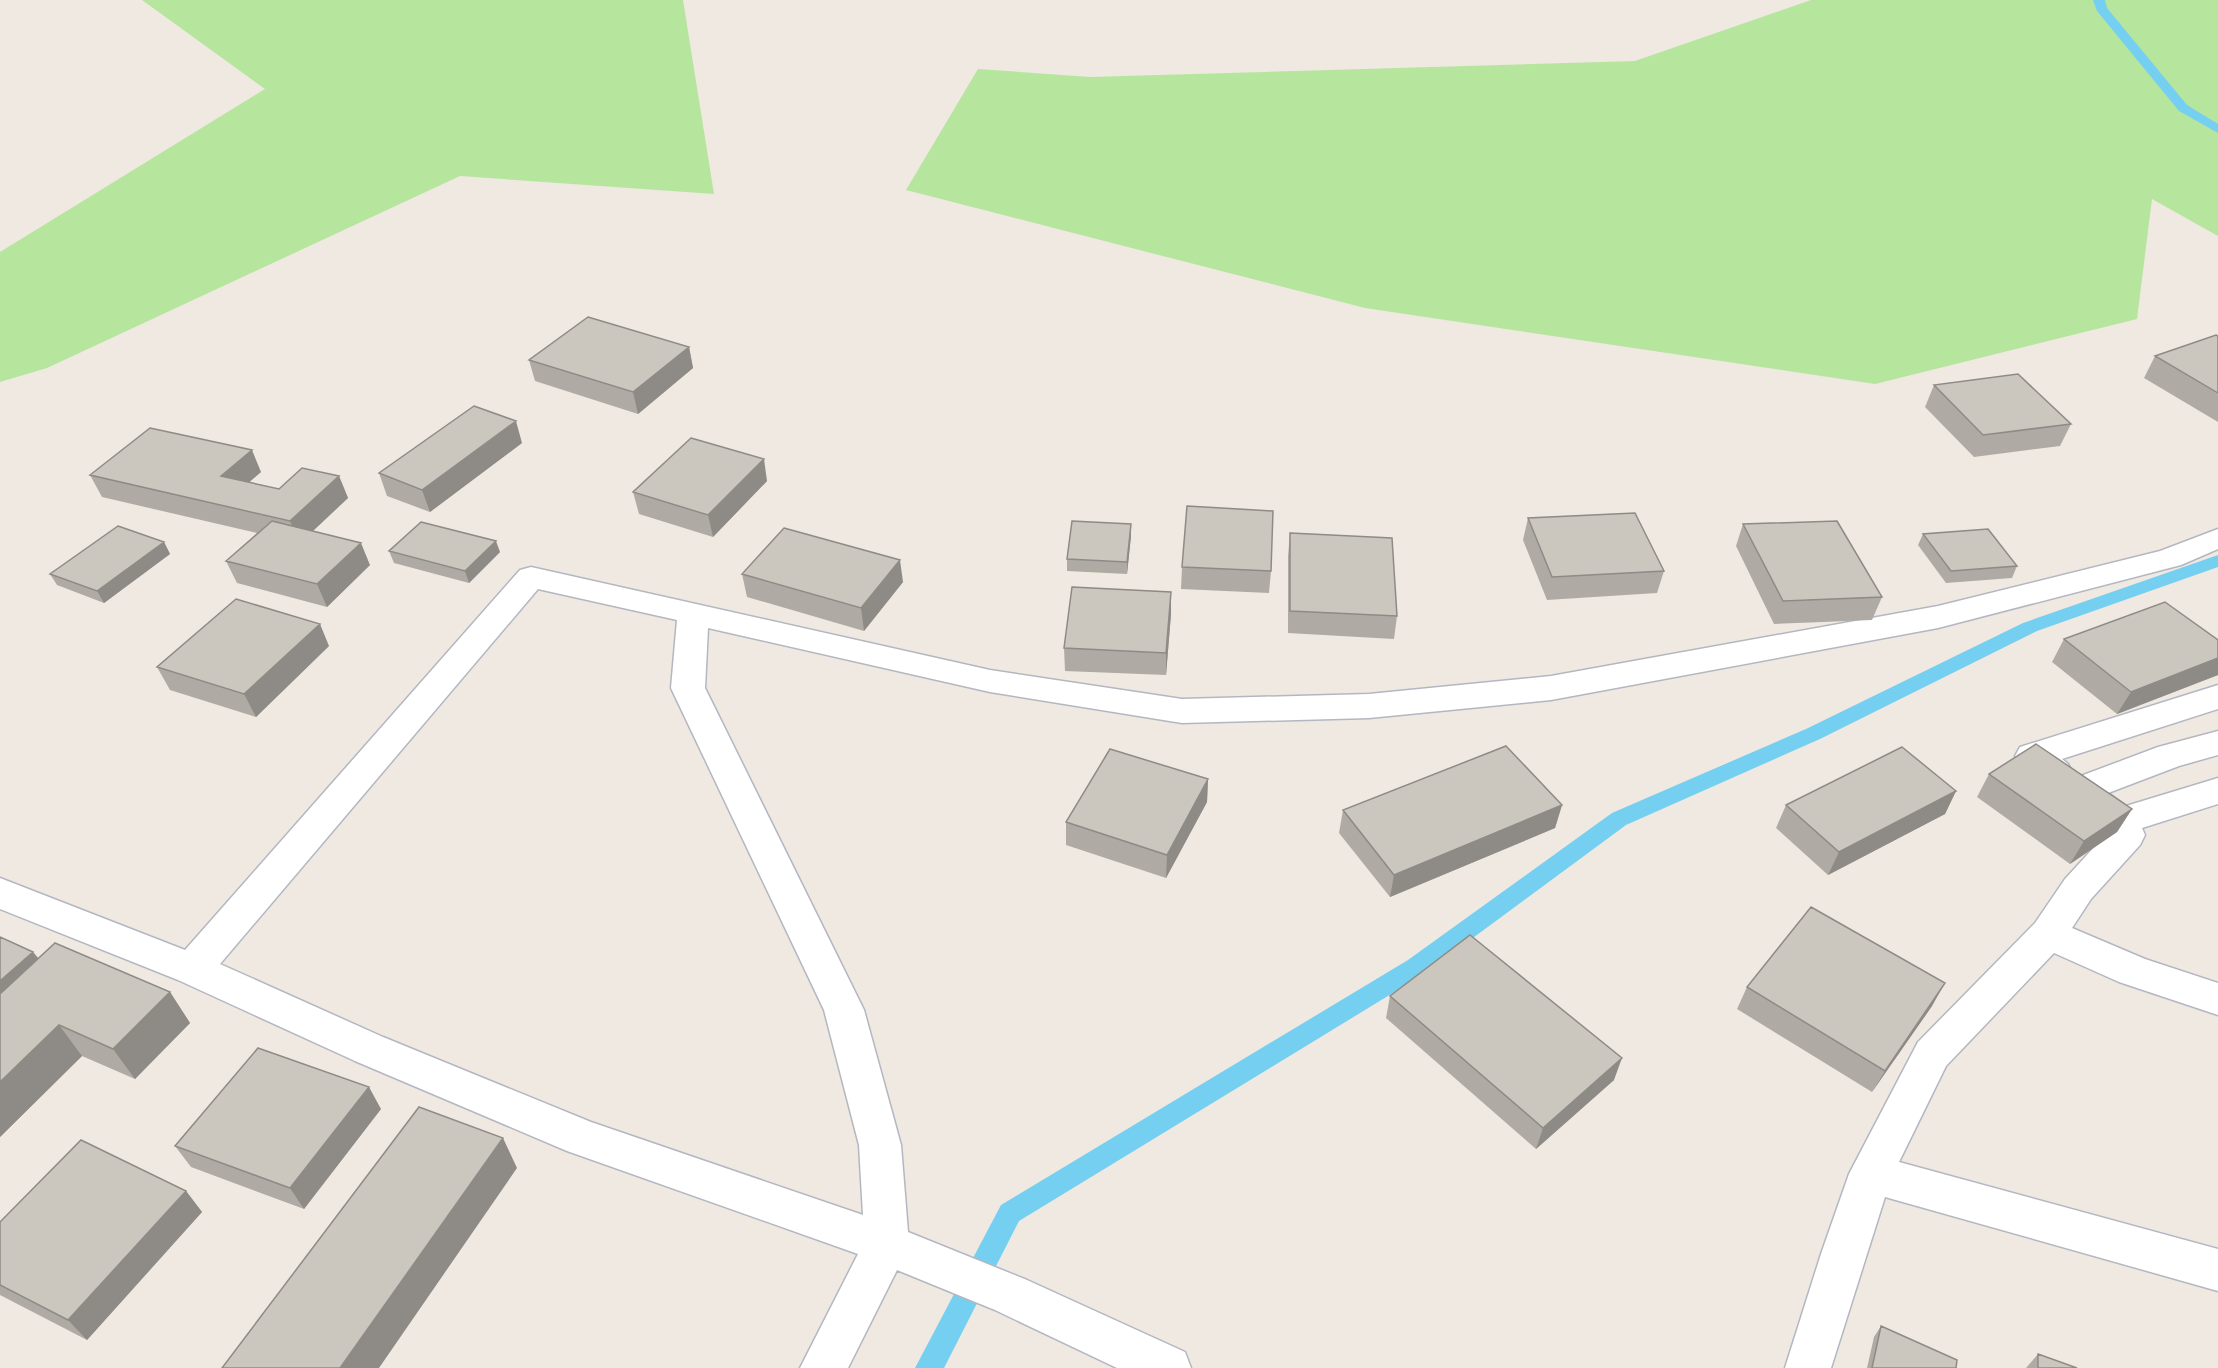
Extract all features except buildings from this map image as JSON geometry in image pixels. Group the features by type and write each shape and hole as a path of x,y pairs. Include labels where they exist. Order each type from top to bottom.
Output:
{"street":[{"path":"192,969 531,578 990,681 1182,711 1369,706 1551,688 1938,617 2170,558 2218,538"},
{"path":"693,615 688,688 844,1010 880,1145 887,1244 823,1368"},
{"path":"1808,1368 1843,1254 1871,1174 1932,1054 2048,934 2078,889 2127,835 2121,821 2032,756 2218,697"},
{"path":"2079,790 2170,756 2218,743"},
{"path":"2121,821 2218,791"},
{"path":"0,893 192,969 369,1049 582,1138 887,1244 1011,1295 1168,1368"},
{"path":"2048,934 2133,971 2218,999"},
{"path":"1871,1174 2218,1270"}],"green space":[{"path":"142,0 683,0 714,194 460,176 47,368 0,382 0,252 265,89"},
{"path":"1811,0 2218,0 2218,236 2152,199 2137,319 1875,384 1365,308 906,190 978,69 1090,77 1635,61"}],"waterway":[{"path":"2099,0 2101,9 2183,108 2218,129"},
{"path":"929,1368 1010,1213 1416,967 1619,819 1813,734 2030,627 2218,561"}]}
